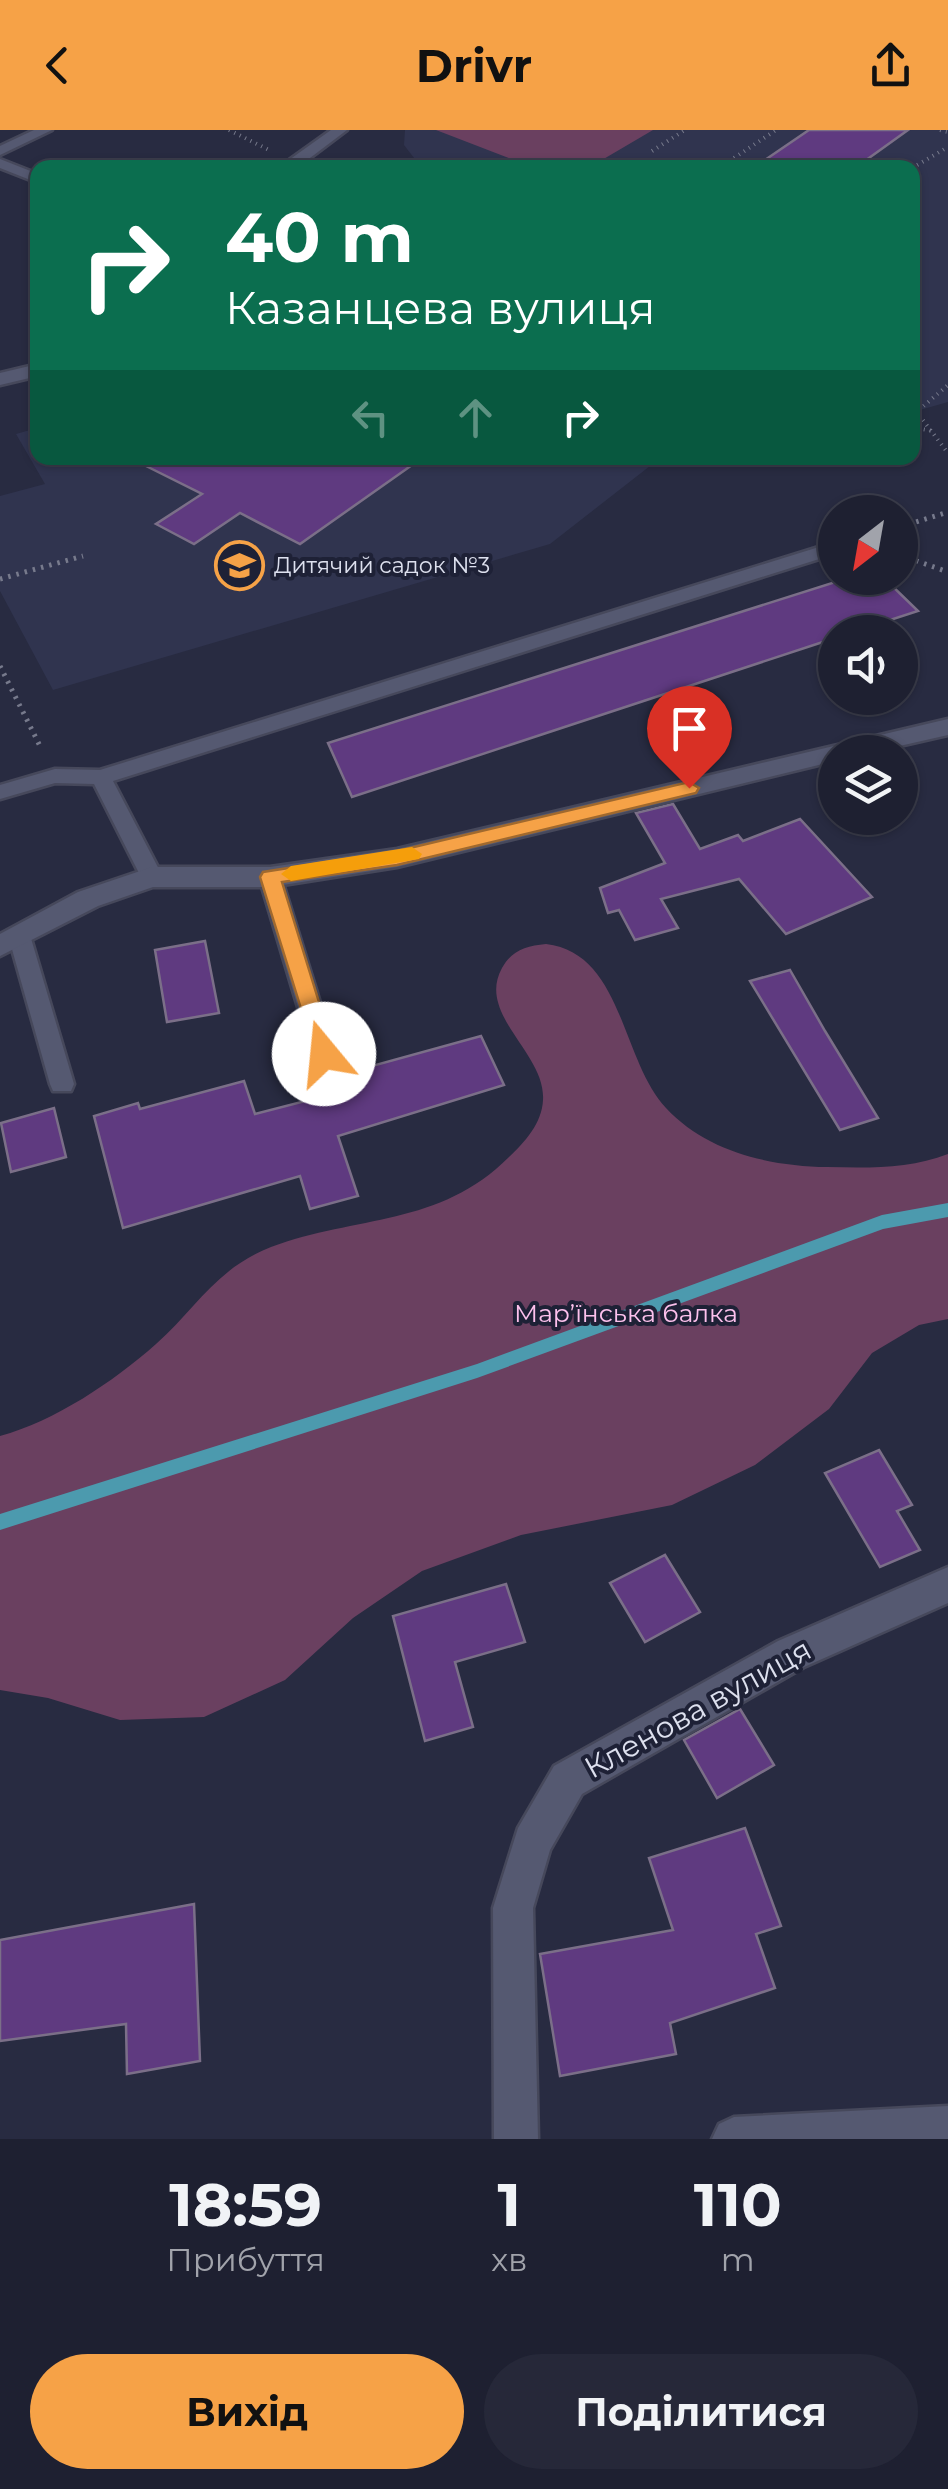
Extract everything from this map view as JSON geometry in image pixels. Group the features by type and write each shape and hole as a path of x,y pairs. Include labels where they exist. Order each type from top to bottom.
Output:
{"street":[{"path":"0,379 30,372"},
{"path":"911,735 948,726"},
{"path":"10,941 88,898 152,877 270,877 397,858 818,758"},
{"name":"Кленова вулиця","path":"516,2139 513,1908 532,1842 568,1780 791,1654 948,1586"},
{"path":"734,2139 948,2128"}],"lane":[{"path":"0,152 45,130"},
{"path":"302,160 340,130"},
{"path":"0,163 30,176"},
{"path":"0,792 55,776 101,776 818,553"},
{"path":"101,776 152,877"},
{"path":"270,877 324,1054"},
{"path":"10,941 62,1084"}],"path":[{"path":"229,130 286,160"},
{"path":"652,151 685,130"},
{"path":"730,160 776,130"},
{"path":"940,130 948,132"},
{"path":"920,163 948,147"},
{"path":"920,405 948,385"},
{"path":"920,413 948,453"},
{"path":"920,428 934,431"},
{"path":"918,522 948,512"},
{"path":"0,579 83,556"},
{"path":"918,561 948,572"},
{"path":"0,666 55,776"}],"shaded area":[{"path":"405,130 948,130 948,402 920,410 920,160 416,160 404,145"},
{"name":"Дитячий садок №3","path":"30,430 30,458 16,434"},
{"name":"Дитячий садок №3","path":"34,465 650,466 550,544 53,690 0,591 0,496 45,484"}],"green space":[{"path":"436,130 653,130 602,160 514,160"},
{"name":"Мар’їнська балка","path":"546,944 571,952 591,967 618,1011 651,1088 666,1108 700,1136 740,1154 805,1166 889,1166 948,1154 948,1319 919,1325 872,1353 829,1409 755,1465 672,1505 521,1535 422,1571 353,1618 285,1680 204,1717 120,1720 48,1698 0,1690 0,1436 42,1421 121,1372 170,1331 221,1278 252,1256 303,1237 426,1208 482,1180 509,1157 536,1124 543,1100 534,1066 504,1018 496,985 510,957 526,948"}],"building":[{"path":"809,130 908,130 866,160 765,160"},
{"path":"144,465 412,465 300,544 240,513 194,544 156,524 202,494"},
{"path":"818,588 818,595 902,595 918,611 906,615 818,615 818,644 352,797 328,743"},
{"path":"673,804 700,849 738,835 743,841 800,819 872,897 786,934 739,879 661,899 678,928 635,940 619,910 608,913 600,888 665,863 636,813"},
{"path":"205,941 219,1013 167,1022 155,950"},
{"path":"790,970 878,1118 840,1130 750,981"},
{"path":"481,1036 504,1085 338,1136 358,1196 310,1209 300,1176 123,1228 94,1116 138,1103 140,1109 244,1081 255,1114 356,1088 350,1072"},
{"path":"54,1108 66,1157 11,1172 1,1123"},
{"path":"879,1450 912,1505 897,1511 920,1550 880,1567 825,1473"},
{"path":"665,1555 700,1612 645,1642 610,1583"},
{"path":"506,1584 525,1642 455,1662 473,1727 425,1741 393,1616"},
{"path":"740,1709 774,1765 717,1798 684,1740"},
{"path":"745,1828 781,1926 756,1934 775,1988 670,2023 676,2054 560,2076 540,1954 673,1930 649,1858"},
{"path":"194,1904 200,2061 127,2074 126,2024 0,2041 0,1940"}],"waterway":[{"path":"0,1522 477,1371 882,1222 948,1210"}],"slow traffic":[{"path":"291,874 412,854"}],"place":[{"name":"Дитячий садок №3","path":"239,565"}],"route":[{"path":"324,1054 270,877 397,858 689,788"}]}
